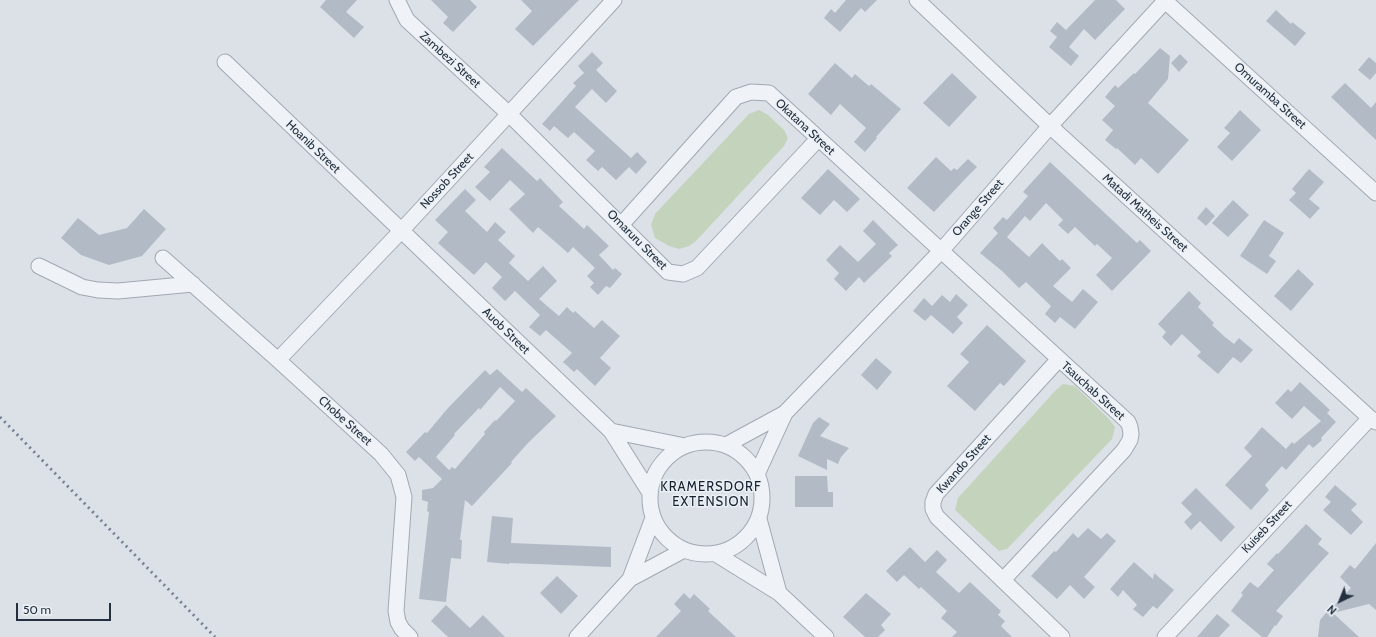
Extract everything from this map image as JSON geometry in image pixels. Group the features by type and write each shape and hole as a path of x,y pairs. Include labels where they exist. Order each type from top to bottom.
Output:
{"street":[{"name":"Zambezi Street","path":"397,0 407,20 509,114"},
{"name":"Nossob Street","path":"278,360 401,231 614,0"},
{"name":"Matadi Matheis Street","path":"916,0 1050,126 1373,420"},
{"name":"Orange Street","path":"726,445 785,413 940,251 1050,126 1165,0"},
{"name":"Omuramba Street","path":"1165,0 1376,193"},
{"name":"Hoanib Street","path":"225,62 401,231"},
{"name":"Okatana Street","path":"621,225 736,97 751,92 769,93 940,251"},
{"name":"Omaruru Street","path":"509,114 668,272 683,274 697,268 818,139"},
{"name":"Auob Street","path":"401,231 611,431 650,493"},
{"name":"Tsauchab Street","path":"940,251 1128,422 1130,427 1130,440 1124,450 1002,580"},
{"name":"Chobe Street","path":"163,258 381,454 398,475 404,497 396,611 400,626 410,637"},
{"path":"39,266 82,287 98,290 118,291 193,284"},
{"name":"Kwando Street","path":"1059,359 936,494 933,502 933,509 937,517 1062,637"},
{"name":"Orange Street","path":"757,474 785,413"},
{"name":"Kuiseb Street","path":"1165,637 1373,420"},
{"path":"611,431 685,446"},
{"path":"699,442 712,442 726,445 739,452 750,462 757,474 762,488 763,504 759,519 749,536 734,548 716,554 700,554 684,550 671,542 660,531 653,518 650,505 650,493 654,478 661,464 672,453 685,446 699,442"},
{"path":"630,579 653,518"},
{"path":"759,519 779,593"},
{"path":"577,637 630,579 684,550"},
{"path":"716,554 779,593 826,637"}],"green space":[{"path":"759,110 768,115 784,130 788,138 784,146 696,241 689,246 679,249 669,246 655,238 651,225 655,214 749,114"},
{"path":"1063,384 1075,386 1109,419 1115,427 1112,439 1007,549 999,551 955,510 958,498"}],"building":[{"path":"326,0 357,0 346,12 364,27 354,38 320,7"},
{"path":"431,0 470,0 477,7 453,32 443,23 448,17"},
{"path":"521,0 579,0 533,46 515,29 532,11"},
{"path":"846,0 877,0 865,12 861,8 840,32 824,18 831,9 835,13"},
{"path":"1095,0 1116,0 1125,9 1095,40 1084,29 1069,47 1079,56 1071,66 1049,47 1057,37 1050,31 1057,22 1066,30"},
{"path":"1276,10 1291,24 1292,22 1306,33 1295,46 1266,21"},
{"path":"1160,48 1170,56 1168,79 1148,103 1189,140 1158,174 1141,158 1135,165 1117,148 1116,149 1105,140 1113,130 1102,120 1115,106 1105,97 1115,85 1118,88 1134,73 1135,74"},
{"path":"592,52 603,63 596,70 617,91 606,103 592,89 575,107 631,158 637,152 647,162 636,174 629,167 616,180 602,167 598,171 586,160 595,151 574,132 568,138 554,126 550,131 542,124 576,86 573,83 584,73 578,66"},
{"path":"1180,54 1188,62 1179,72 1171,63"},
{"path":"1369,57 1376,63 1376,73 1370,80 1358,70"},
{"path":"835,63 852,78 855,74 869,86 871,84 901,109 865,152 854,142 866,128 840,104 831,115 808,94"},
{"path":"952,73 977,97 949,127 923,103"},
{"path":"1345,83 1371,108 1376,102 1376,140 1331,97"},
{"path":"1240,110 1261,130 1232,161 1217,147 1230,133 1224,128"},
{"path":"502,148 537,181 540,178 563,202 559,206 584,229 587,225 609,246 599,255 613,270 615,268 622,274 610,288 606,286 598,295 590,287 594,283 587,276 595,268 573,247 568,253 538,227 533,233 509,209 525,194 510,180 490,201 475,187 490,172 484,167"},
{"path":"936,157 951,171 954,168 957,170 968,159 977,167 934,212 907,188"},
{"path":"1050,162 1137,243 1140,240 1151,251 1112,291 1096,275 1112,258 1097,244 1095,246 1075,227 1068,234 1058,225 1063,220 1046,203 1030,221 1025,216 1007,237 1029,257 1042,243 1060,261 1062,259 1071,268 1053,286 1072,302 1083,289 1098,302 1075,329 1060,317 1055,323 1045,314 1051,306 1026,282 1019,288 1002,271 980,253 998,233 993,228 1003,217 1007,220 1028,196 1023,192"},
{"path":"828,169 860,199 847,212 834,200 820,215 801,198"},
{"path":"1309,169 1324,182 1309,199 1320,208 1310,219 1289,200 1296,193 1292,189"},
{"path":"465,189 476,200 465,211 487,232 495,222 506,232 498,240 515,256 509,263 528,281 543,266 557,281 539,299 559,316 567,307 573,313 575,311 594,328 602,320 620,336 600,358 611,368 595,386 577,369 574,372 563,362 572,353 546,330 540,336 529,327 540,315 515,291 505,301 492,288 502,277 486,262 474,275 438,243 448,232 435,220"},
{"path":"1233,200 1249,215 1228,237 1212,223"},
{"path":"1206,207 1215,216 1206,226 1197,218"},
{"path":"144,209 166,229 142,256 109,265 81,255 61,238 78,218 99,235 127,228"},
{"path":"873,220 898,245 889,253 892,256 864,283 859,277 846,291 834,279 839,273 826,260 840,245 858,262 876,244 863,231"},
{"path":"1264,220 1284,233 1269,256 1276,261 1267,274 1240,256"},
{"path":"1298,269 1314,284 1291,311 1274,296"},
{"path":"1189,291 1201,303 1198,307 1214,323 1212,325 1225,337 1234,344 1239,338 1253,350 1241,363 1233,357 1218,374 1197,356 1201,352 1182,334 1171,346 1162,337 1166,332 1158,324"},
{"path":"956,294 968,305 957,317 963,323 953,334 931,315 925,321 913,311 924,298 932,306 942,295 950,302"},
{"path":"987,325 1026,361 1004,386 1000,383 975,411 947,386 969,362 960,354"},
{"path":"876,358 892,372 877,390 861,375"},
{"path":"497,369 522,392 526,388 556,416 527,444 511,462 512,463 472,506 465,500 460,540 462,540 461,559 451,558 446,602 419,599 429,512 427,511 428,502 422,500 422,490 433,488 442,479 419,457 415,461 406,452 425,432 427,433 448,408 485,370 490,375","holes":["500,387 515,401 484,432 485,434 455,469 452,467 449,470 436,457 455,435 454,434 479,408 480,410"]},
{"path":"1300,382 1330,410 1327,413 1336,422 1321,438 1322,440 1313,448 1309,444 1286,470 1282,466 1265,485 1269,490 1251,510 1225,485 1252,456 1244,448 1262,427 1286,449 1292,442 1294,444 1321,421 1304,406 1292,419 1275,403 1288,389 1291,392"},
{"path":"819,417 830,424 820,436 849,448 841,457 838,464 827,459 827,470 798,456 813,423"},
{"path":"795,476 827,476 828,492 833,492 833,507 795,507"},
{"path":"1335,485 1357,504 1351,510 1363,522 1351,535 1323,510 1331,502 1325,497"},
{"path":"1196,488 1235,527 1221,542 1200,521 1191,530 1184,522 1192,514 1181,503"},
{"path":"492,516 513,518 511,543 611,547 611,567 487,562"},
{"path":"1306,524 1322,539 1318,544 1329,553 1276,611 1283,616 1267,637 1262,637 1231,611 1243,595 1241,593 1250,582 1258,588 1274,570 1267,564"},
{"path":"1088,528 1101,539 1107,533 1116,541 1084,577 1095,587 1084,599 1070,585 1057,599 1031,576 1073,533 1078,538"},
{"path":"1376,543 1376,610 1369,604 1333,613 1359,637 1318,637 1320,620 1351,588 1340,577 1350,565 1355,569"},
{"path":"910,547 925,562 937,550 947,560 936,572 959,593 970,582 1001,611 998,615 1005,621 1001,626 1012,637 952,637 957,632 941,618 947,611 921,587 919,589 904,575 897,582 886,571"},
{"path":"1134,562 1153,579 1154,573 1174,590 1157,609 1153,606 1143,617 1133,609 1137,605 1123,590 1118,597 1110,589"},
{"path":"557,576 578,596 561,614 540,593"},
{"path":"684,593 690,599 694,594 710,609 708,611 736,637 656,637 681,611 674,604"},
{"path":"866,593 891,614 881,625 885,630 878,637 865,637 843,617"},
{"path":"446,605 470,628 483,615 505,637 448,637 431,621"},
{"path":"1217,614 1230,625 1219,637 1197,637"}],"railway":[{"path":"0,417 215,637"}],"district":[{"name":"KRAMERSDORF EXTENSION","path":"711,494"}]}
